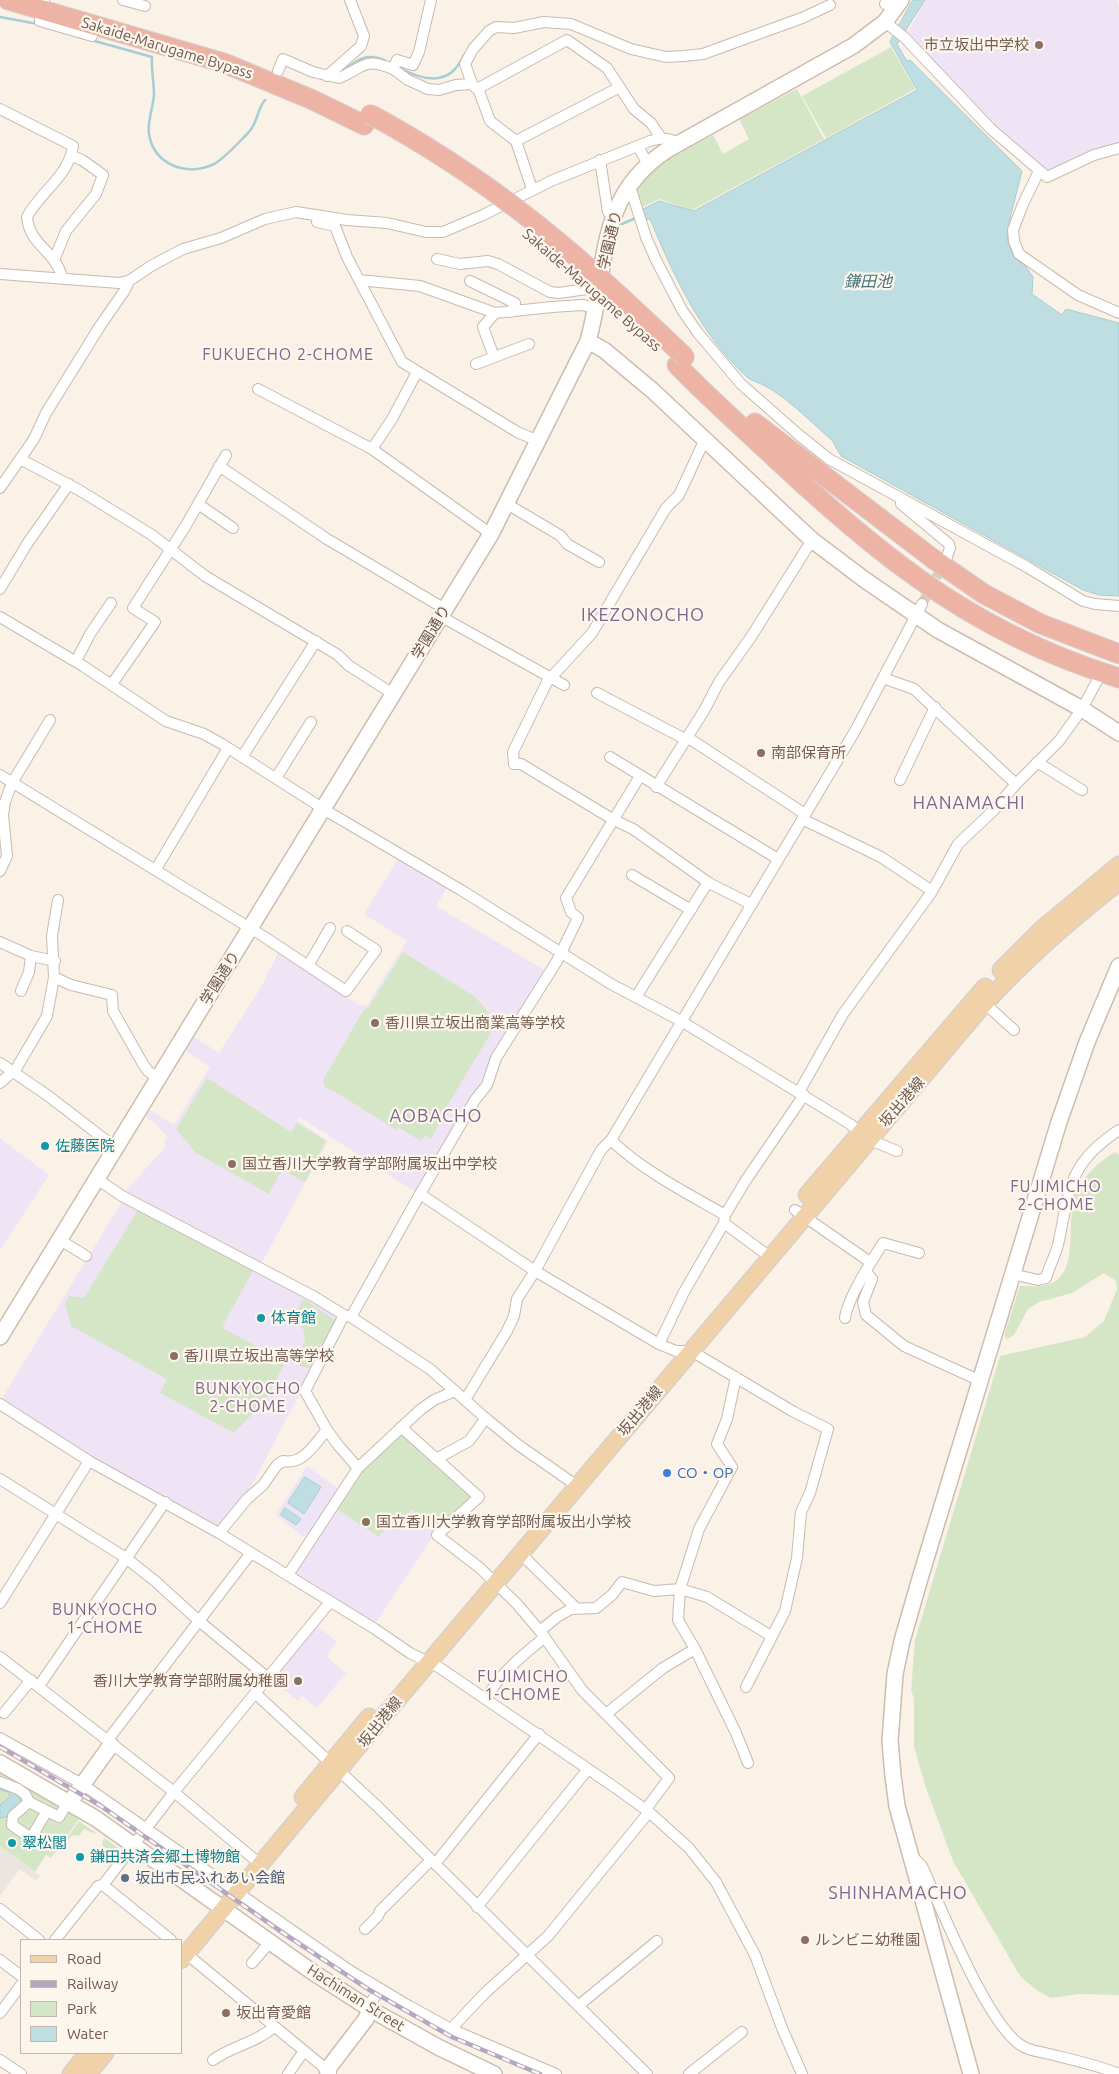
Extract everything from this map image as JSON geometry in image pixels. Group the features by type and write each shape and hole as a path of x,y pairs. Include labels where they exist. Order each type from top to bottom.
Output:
{"highway":[{"name":"Sakaide-Marugame Bypass","path":"8,0 44,3 186,39 278,71 367,120 504,215 552,252 754,423 932,558 977,589 1041,624 1116,654"},
{"name":"Sakaide-Marugame Bypass","path":"44,3 224,63 367,120"},
{"name":"Sakaide-Marugame Bypass","path":"681,361 706,394 841,518 880,551 920,580 961,607 1006,631 1093,670 1119,678"},
{"path":"706,394 833,519 886,566 950,611 990,634 1036,657 1119,690"}],"main road":[{"name":"坂出港線","path":"183,1952 335,1767 428,1663 492,1580 683,1351 981,999 1042,929 1119,864"},
{"name":"坂出港線","path":"981,999 1119,882"},
{"name":"坂出港線","path":"492,1580 521,1554 573,1483"},
{"path":"71,2074 87,2054"},
{"path":"88,2074 104,2054"}],"street":[{"path":"123,0 145,6"},
{"path":"327,76 360,46 364,36 350,0"},
{"path":"394,66 397,60 413,65 419,52 431,0"},
{"name":"学園通り","path":"0,1337 251,929 507,504 588,341 597,308 612,216 627,187 648,163 678,143 848,49 895,30 901,0"},
{"path":"44,3 39,18 44,23 92,36"},
{"path":"532,189 516,142 490,121 465,64 474,49 489,31 496,27 514,28 544,22 571,24 631,49 666,57 684,56 703,54 802,18 830,5"},
{"path":"895,30 964,102 1047,177 1094,155 1119,148"},
{"path":"278,71 283,59 327,76 339,78 366,62 394,66 408,80 428,89 439,90 456,85 474,87 567,40 607,68 634,108 651,123 661,138"},
{"path":"516,142 620,87"},
{"path":"0,108 73,146 72,156 58,179 27,216 28,227 33,238 60,267 62,278"},
{"path":"0,274 119,283 129,282 151,266 183,249 221,238 265,219 296,212 347,220 388,223 435,233 457,228 532,189 600,160 661,138 672,139 678,143"},
{"path":"638,146 648,163"},
{"path":"54,260 66,231 96,194 102,175 82,160 72,156"},
{"path":"600,160 608,212 612,216"},
{"path":"1039,171 1013,230 1018,254 1078,295 1119,313"},
{"path":"627,187 632,193 656,260 682,310 698,333 741,384 799,435 829,459 1027,567 1083,601 1119,606"},
{"path":"296,212 300,218 335,226 347,257 402,362 519,434 538,441"},
{"path":"436,259 460,264 488,261 498,264 550,292 559,293 600,287"},
{"path":"359,280 420,286 495,313 582,305 597,308"},
{"path":"0,488 34,439 46,412 100,326 126,290 129,282"},
{"path":"470,282 515,303 512,312"},
{"path":"494,357 483,327 495,313"},
{"path":"588,341 604,350 653,391 812,540 919,610 962,644 1082,709 1119,733"},
{"path":"476,364 529,344"},
{"path":"372,449 392,419 418,372"},
{"path":"258,389 372,449 490,534"},
{"path":"705,439 679,495 666,508 592,633 550,678 517,741 513,752 514,764 521,764 632,829 708,882 750,904"},
{"path":"112,684 155,622 133,608 198,504 226,455"},
{"path":"20,459 69,484 152,535 206,576 338,655 348,665 393,694"},
{"path":"220,466 328,539 443,613 564,685"},
{"path":"0,589 27,544 69,484"},
{"path":"901,498 900,504 949,544 950,548 947,557"},
{"path":"198,504 233,528"},
{"path":"507,504 561,536 567,544 599,562"},
{"path":"656,787 705,709 719,682 751,637 812,540"},
{"path":"76,661 90,634 111,603"},
{"path":"464,1400 507,1330 514,1316 517,1299 535,1271 601,1150 611,1140 750,904 855,731 919,610"},
{"path":"0,617 76,661 166,721 204,734 228,748 407,860 461,890 562,953 681,1021 802,1094 865,1136 897,1151"},
{"path":"242,757 316,642"},
{"path":"882,678 914,689 1016,784"},
{"path":"659,1344 684,1292 724,1219 746,1180 802,1094 843,1014 932,891 958,844 994,810 1016,784 1059,741 1082,709 1097,680"},
{"path":"597,693 690,739 803,817 881,857 932,891"},
{"path":"900,780 935,707"},
{"path":"0,871 7,856 3,815 5,802 12,782 50,720"},
{"path":"276,778 311,722"},
{"path":"156,869 228,748"},
{"path":"610,757 656,787 778,859"},
{"path":"1038,762 1082,790"},
{"path":"0,775 156,869 346,991 376,950 346,931"},
{"path":"358,1468 327,1430 305,1391 347,1316 475,1100 487,1085 496,1058 562,953 578,918 571,912 566,898 640,776"},
{"path":"632,875 691,910"},
{"path":"636,997 708,882"},
{"path":"0,1082 14,1071 48,1016 55,961 52,936 58,900"},
{"path":"308,966 330,928"},
{"path":"0,942 31,956 55,961"},
{"path":"21,991 28,972 31,956"},
{"path":"971,2074 897,1806 892,1776 890,1741 895,1674 902,1641 1059,1122 1087,1042 1119,966"},
{"path":"54,977 71,985 112,995 114,1011 143,1064 158,1079"},
{"path":"981,999 1014,1030"},
{"path":"0,1063 14,1071 116,1148"},
{"path":"1012,1274 1038,1280 1046,1278 1057,1248 1066,1200 1073,1178 1090,1152 1119,1130"},
{"path":"611,1140 621,1150 724,1219 766,1254"},
{"path":"97,1179 122,1196 313,1296 430,1369 517,1444 573,1483"},
{"path":"420,1194 535,1271 659,1344 683,1351 736,1377 794,1412 828,1429 810,1493 801,1512 797,1558 785,1611 746,1687"},
{"path":"799,1213 868,1267 872,1279 863,1302 864,1310 871,1319 904,1346 981,1380"},
{"path":"60,1240 86,1256"},
{"path":"845,1318 846,1310 868,1267 884,1243 919,1253"},
{"path":"736,1377 727,1418 717,1444 732,1467 699,1528 680,1589 678,1620 695,1649 736,1733 748,1763"},
{"path":"288,1575 358,1468 401,1427 434,1400 455,1391"},
{"path":"0,1404 89,1461 220,1533 486,1699 647,1810 689,1848 716,1882 755,1955 782,2028 802,2074"},
{"path":"436,1459 469,1441 486,1418"},
{"path":"401,1427 479,1497 437,1535 492,1580 543,1634 582,1690 669,1778 647,1810 552,1932 485,1993 451,2029"},
{"path":"220,1533 247,1499 263,1485 277,1465 283,1461 292,1462 299,1460 327,1430"},
{"path":"0,1604 89,1461"},
{"path":"0,1479 126,1558 268,1678"},
{"path":"4,1714 35,1683 165,1502"},
{"path":"0,1782 18,1789 25,1794 29,1802 59,1817 109,1743 251,1553"},
{"path":"521,1554 576,1608"},
{"path":"486,1699 504,1672 543,1634 557,1617 576,1608 596,1608 612,1595 622,1582 654,1591 680,1589 707,1597 771,1636"},
{"path":"56,1939 98,1886 103,1885 174,1792 330,1602"},
{"path":"606,1714 663,1668 695,1649"},
{"path":"0,1657 174,1792 257,1860"},
{"path":"255,1694 335,1767 647,2074"},
{"path":"366,1929 380,1911 433,1862 539,1734"},
{"path":"0,1738 82,1784 147,1827 379,1989 451,2029 556,2074"},
{"name":"Hachiman Street","path":"0,1763 134,1844 270,1942 370,2009 438,2047 494,2074"},
{"path":"478,1907 588,1769"},
{"path":"29,1802 13,1816 12,1825 31,1838 47,1812"},
{"path":"911,1857 922,1866 974,1978 993,2013 1011,2037 1023,2047 1103,2067 1119,2074"},
{"path":"103,1885 170,1939"},
{"path":"0,1909 38,1939"},
{"path":"578,2006 657,1941"},
{"path":"252,1963 270,1942"},
{"path":"183,1952 330,2072 366,2019 371,2003 379,1989"},
{"path":"0,1960 20,1975"},
{"path":"0,2012 20,1986"},
{"path":"213,2060 231,2049 254,2041 274,2027"},
{"path":"689,2074 742,2032"},
{"path":"288,2074 304,2051"},
{"path":"0,2060 21,2074"}],"shaded area":[{"path":"926,0 1117,0 1119,9 1119,144 1086,153 1050,172 1019,149 999,131 912,41 912,36 908,32"},
{"name":"香川県立坂出商業高等学校","path":"398,859 448,886 436,906 546,971 484,1083 417,1193 300,1117 297,1121 328,1141 261,1264 123,1194 166,1146 164,1144 167,1137 155,1123 144,1116 148,1109 174,1125 210,1067 186,1051 194,1037 219,1053 260,989 278,953 361,1006 367,1005 407,941 364,914"},
{"path":"0,1138 49,1175 0,1250"},
{"name":"香川県立坂出高等学校","path":"123,1200 300,1293 339,1318 246,1496 221,1527 90,1457 1,1400"},
{"name":"国立香川大学教育学部附属坂出小学校","path":"307,1466 344,1493 474,1495 434,1535 375,1624 294,1574 312,1544 276,1515"},
{"path":"316,1625 337,1642 326,1656 346,1673 317,1708 302,1696 298,1701 271,1679"},
{"path":"0,1846 40,1876 36,1881 20,1869 0,1896"}],"green space":[{"path":"891,47 915,89 826,138 802,96"},
{"path":"797,89 824,139 692,210 659,199 640,208 635,192 650,171 663,161 713,135 723,154 749,139 740,121 741,118"},
{"path":"403,952 474,996 486,1009 492,1031 438,1121 439,1124 431,1139 425,1135 421,1141 398,1127 396,1130 334,1091 325,1088 323,1080 363,1011 368,1008"},
{"path":"207,1078 291,1132 297,1123 326,1141 305,1182 282,1170 269,1194 196,1153 176,1129"},
{"path":"1115,1152 1119,1155 1119,1995 1079,1994 1051,1998 1036,1990 1020,1976 953,1861 926,1788 914,1747 914,1698 911,1691 915,1640 1000,1356 1085,1337 1104,1321 1117,1289 1116,1281 1104,1273 1072,1293 1039,1302 1028,1309 1014,1335 1007,1339 1005,1338 1020,1286 1039,1286 1053,1283 1063,1273 1070,1253 1071,1217 1078,1189 1091,1171"},
{"path":"139,1208 254,1269 223,1325 224,1329 269,1353 268,1356 284,1365 262,1406 234,1433 160,1393 167,1379 71,1326 65,1303 69,1296 84,1298"},
{"path":"304,1299 336,1321 311,1369 300,1366 297,1357 305,1341 303,1329 295,1322 295,1314"},
{"path":"400,1432 474,1495 441,1529 411,1510 397,1531 387,1525 379,1537 335,1508 360,1468"},
{"path":"0,1773 56,1803 79,1819 51,1858 46,1855 35,1872 0,1846"},
{"path":"79,1821 96,1833 84,1829 79,1836 72,1835 62,1849 60,1848"},
{"path":"104,1838 120,1849 109,1864 109,1852 102,1845"}],"water":[{"name":"鎌田池","path":"913,0 925,0 897,44 907,61 910,60 1022,171 1010,218 1007,241 1014,257 1026,267 1033,277 1032,294 1062,315 1066,309 1119,323 1119,596 1099,595 1083,590 841,456 832,440 798,409 775,392 747,377 730,360 715,342 690,303 650,219 644,220 641,210 659,201 694,211 917,90 890,42"},
{"path":"305,1477 321,1487 304,1514 288,1503"},
{"path":"285,1508 301,1519 296,1525 281,1515"},
{"path":"0,1787 17,1793 22,1802 18,1807 14,1807 10,1816 0,1818 0,1805 10,1797 9,1792 0,1790"}],"waterway":[{"path":"0,17 38,24"},
{"path":"91,40 152,57 154,95 149,134 157,154 173,166 193,169 204,168 218,162 252,129 265,100"},
{"path":"402,69 420,77 440,78 454,70 464,55"},
{"path":"343,71 363,58 373,57 386,61"},
{"path":"622,224 638,217"}],"tunnel":[{"path":"922,604 944,563"}],"railway":[{"path":"0,1747 101,1806 280,1931 368,1989 452,2037 540,2074"}],"place":[{"name":"市立坂出中学校","path":"1039,45"},
{"name":"南部保育所","path":"761,753"},
{"name":"香川県立坂出商業高等学校","path":"375,1023"},
{"name":"佐藤医院","path":"45,1146"},
{"name":"国立香川大学教育学部附属坂出中学校","path":"232,1164"},
{"name":"体育館","path":"261,1318"},
{"name":"香川県立坂出高等学校","path":"174,1356"},
{"name":"CO・OP","path":"667,1473"},
{"name":"国立香川大学教育学部附属坂出小学校","path":"366,1522"},
{"name":"香川大学教育学部附属幼稚園","path":"298,1681"},
{"name":"翠松閣","path":"12,1843"},
{"name":"鎌田共済会郷土博物館","path":"80,1857"},
{"name":"坂出市民ふれあい会館","path":"125,1878"},
{"name":"ルンビニ幼稚園","path":"805,1940"},
{"name":"坂出育愛館","path":"226,2013"}],"district":[{"name":"FUKUECHO 2-CHOME","path":"288,355"},
{"name":"IKEZONOCHO","path":"643,615"},
{"name":"HANAMACHI","path":"969,803"},
{"name":"AOBACHO","path":"436,1116"},
{"name":"FUJIMICHO 2-CHOME","path":"1056,1196"},
{"name":"BUNKYOCHO 2-CHOME","path":"248,1398"},
{"name":"BUNKYOCHO 1-CHOME","path":"105,1619"},
{"name":"FUJIMICHO 1-CHOME","path":"523,1686"},
{"name":"SHINHAMACHO","path":"898,1893"}]}
